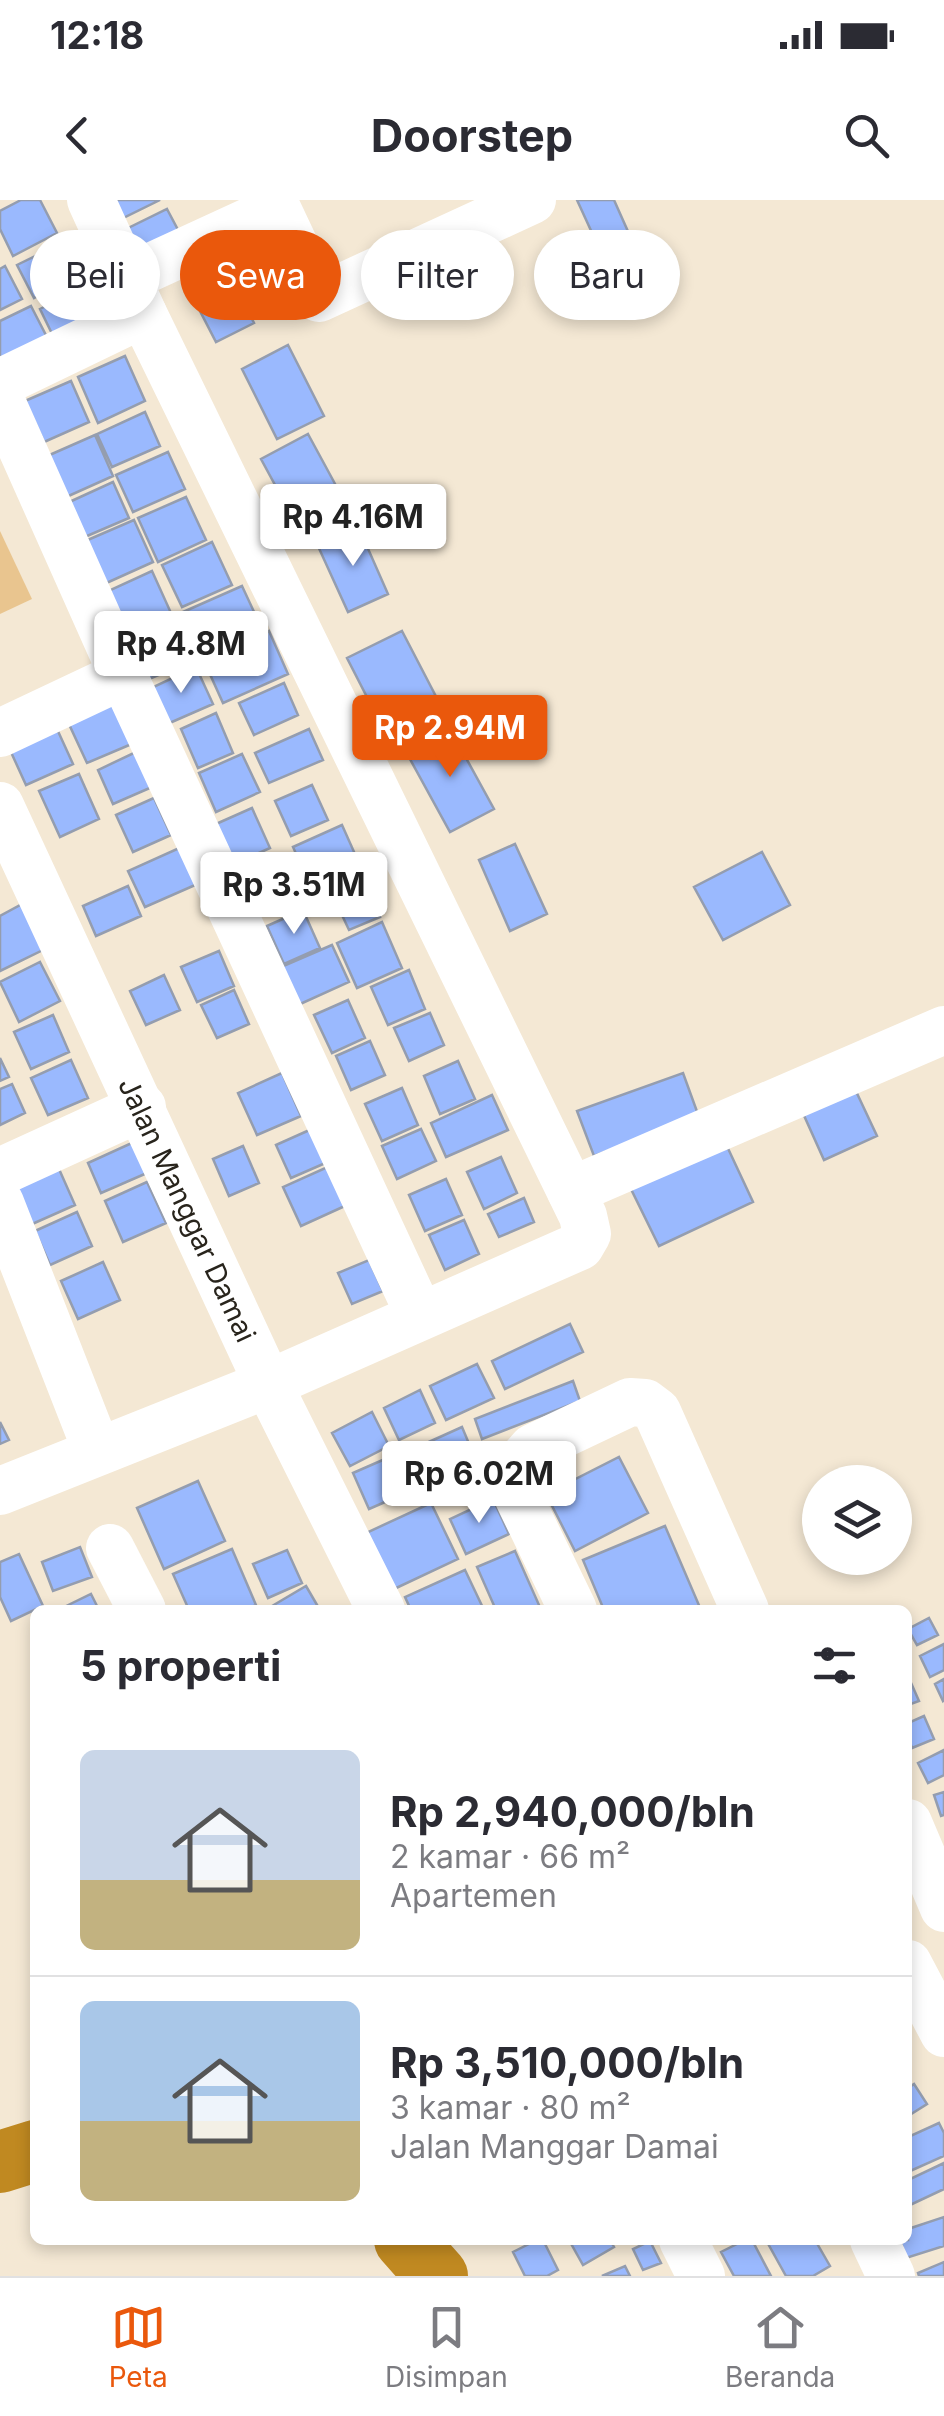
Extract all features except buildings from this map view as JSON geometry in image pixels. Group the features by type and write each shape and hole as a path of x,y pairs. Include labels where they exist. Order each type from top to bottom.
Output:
{"street":[{"path":"91,200 105,230"},
{"path":"160,281 278,209 319,298 532,200"},
{"path":"0,383 98,320"},
{"path":"0,1492 268,1384 580,1246 587,1234 570,1190 147,320"},
{"path":"0,399 122,675 420,1316"},
{"path":"0,734 122,675"},
{"name":"Jalan Manggar Damai","path":"0,806 268,1384 378,1605"},
{"path":"570,1190 944,1030"},
{"path":"0,1172 142,1107"},
{"path":"0,1203 97,1451"},
{"path":"571,1605 516,1492 518,1465 533,1448 630,1402 645,1402 657,1412 743,1605"},
{"path":"110,1548 139,1605"},
{"path":"912,1832 944,1908"},
{"path":"686,2245 701,2276"},
{"path":"876,2245 891,2276"}],"shaded area":[{"path":"0,531 32,599 0,614"}],"waterway":[{"path":"0,2162 30,2153"},
{"path":"409,2245 437,2276"}]}
